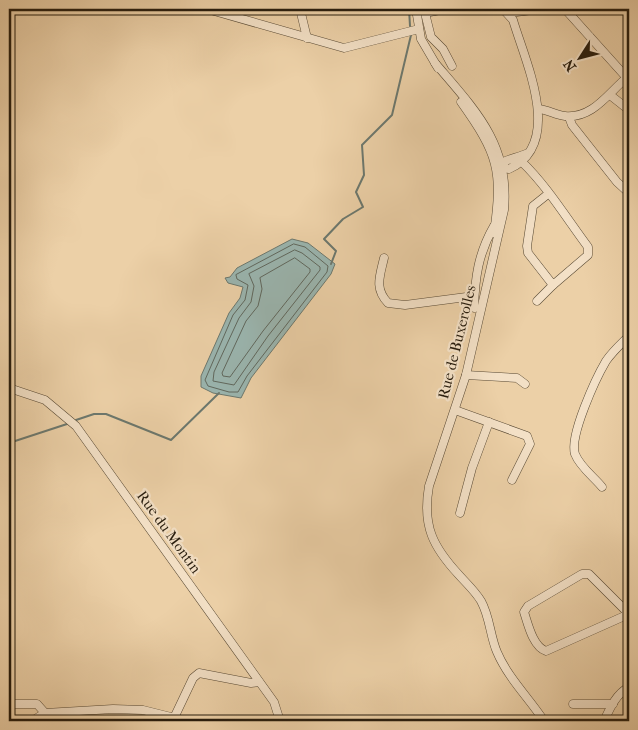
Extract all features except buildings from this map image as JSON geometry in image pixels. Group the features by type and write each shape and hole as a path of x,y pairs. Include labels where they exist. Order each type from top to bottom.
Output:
{"street":[{"path":"207,9 226,12 344,48 418,29"},
{"path":"300,9 307,38"},
{"name":"Rue de Buxerolles","path":"416,9 418,29 426,50 479,116 497,148 505,192 504,210 466,375 429,486 426,506 427,522 432,538 441,555 478,596 485,608 496,650 504,667 544,721"},
{"path":"445,9 425,13 431,37 443,49 452,66"},
{"path":"506,11 540,9"},
{"path":"539,109 569,116 585,113 610,95 628,77 565,9"},
{"path":"500,166 522,162 534,140 539,109 513,20 506,11"},
{"path":"610,95 629,110"},
{"path":"569,116 572,125 617,182 629,193"},
{"path":"500,166 528,153"},
{"path":"522,162 588,247 588,255 537,301"},
{"name":"Rue de Buxerolles","path":"486,282 500,185 500,166"},
{"path":"548,194 533,206 526,246 528,253 553,285"},
{"path":"474,308 475,278 484,243 495,223"},
{"path":"384,258 378,286 382,296 388,303 405,305 474,296"},
{"path":"475,278 486,282"},
{"path":"602,487 578,460 574,444 586,404 606,361 619,343 629,336"},
{"path":"466,375 517,378 525,384"},
{"name":"Rue du Montin","path":"9,388 45,400 76,426 274,702 280,721"},
{"path":"455,410 527,436 530,444 512,480"},
{"path":"460,512 472,468 488,422"},
{"path":"582,574 589,574 629,614 546,651 537,645 524,612 528,606 582,574"},
{"path":"174,718 193,678 199,673 250,683 260,682"},
{"path":"604,721 622,691 629,687"},
{"path":"9,704 36,704 45,713"},
{"path":"573,704 613,704"},
{"path":"32,721 45,713 143,710 187,721"}],"water":[{"path":"292,239 308,243 335,264 331,274 251,378 241,398 213,393 201,387 201,376 229,313 240,298 243,287 228,283 225,278 230,277 237,268"}],"waterway":[{"path":"409,9 410,26"},
{"path":"331,264 336,251 324,239 343,219 363,207 356,192 364,175 362,145 392,115 411,35"},
{"path":"76,420 94,414 106,414 171,440 219,393"},
{"path":"9,443 67,424"}]}
